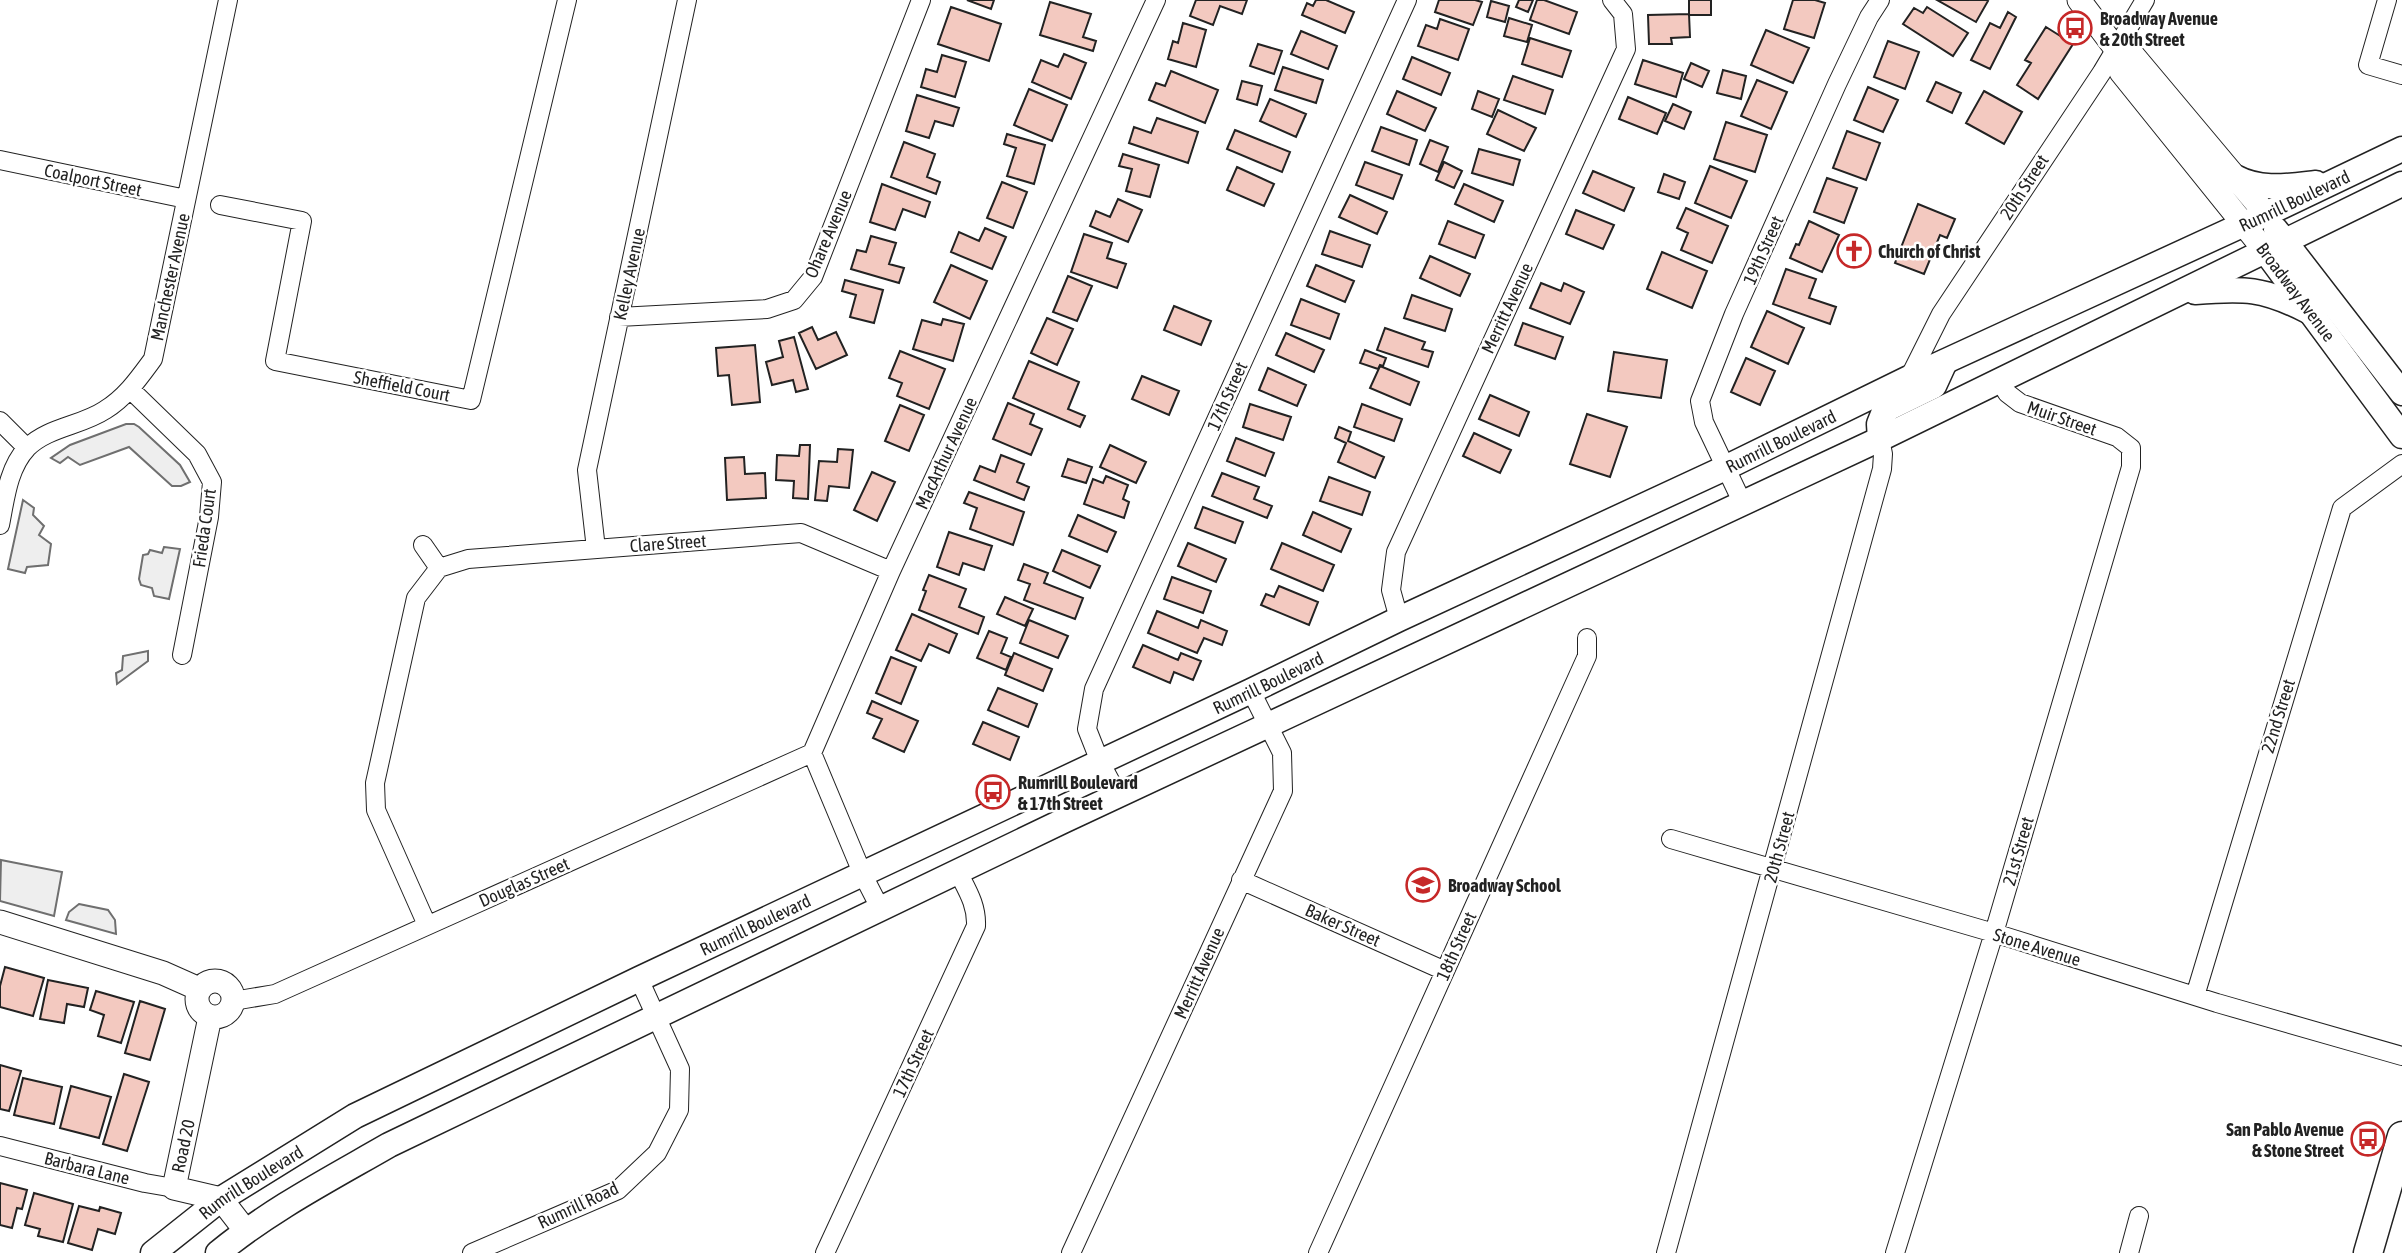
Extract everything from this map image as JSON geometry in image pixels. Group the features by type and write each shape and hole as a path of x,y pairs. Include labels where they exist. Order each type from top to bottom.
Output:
{"main road":[{"name":"Rumrill Boulevard","path":"153,1253 221,1199 355,1115 1399,619 1725,468 1909,378 2402,149"},
{"path":"2235,177 2248,184 2278,187 2334,181"},
{"name":"Rumrill Boulevard","path":"218,1253 282,1206 388,1145 1118,795 1269,727 1880,439 2402,184"},
{"name":"Broadway Avenue","path":"2255,219 2312,313 2402,436"},
{"name":"Broadway Avenue","path":"2275,248 2402,393"},
{"path":"2179,294 2238,288 2260,291 2281,297 2312,313"},
{"path":"1880,439 1879,424 1883,414 1889,408 1934,386 1945,362"},
{"path":"2368,1253 2402,1136"}],"street":[{"name":"Manchester Avenue","path":"0,525 11,474 27,448 54,431 104,411 131,390 153,359 228,0"},
{"name":"Sheffield Court","path":"220,205 302,221 275,361 471,400 567,0"},
{"name":"Kelley Avenue","path":"596,549 587,470 687,0"},
{"name":"Ohare Avenue","path":"620,317 767,309 794,300 813,277 921,0"},
{"name":"MacArthur Avenue","path":"812,753 891,571 1156,0"},
{"name":"17th Street","path":"1118,795 1100,762 1087,729 1094,689 1407,0"},
{"name":"Merritt Avenue","path":"1399,619 1391,590 1396,552 1626,49 1623,14 1612,0"},
{"name":"19th Street","path":"1743,503 1704,422 1700,401 1705,382 1837,84 1880,0"},
{"name":"Broadway Avenue","path":"2079,0 2116,49 2120,72 2255,219"},
{"name":"20th Street","path":"1909,378 1941,314 2116,49 2145,0"},
{"path":"2387,0 2368,65 2402,75"},
{"name":"Broadway Avenue","path":"2116,49 2131,53 2235,177 2255,219"},
{"name":"Coalport Street","path":"0,160 186,199"},
{"name":"Muir Street","path":"2000,380 2007,393 2020,403 2117,437 2131,448"},
{"name":"Frieda Court","path":"131,390 197,454 212,482 209,517 182,655"},
{"path":"0,421 27,448"},
{"name":"20th Street","path":"1666,1253 1882,469 1880,439"},
{"name":"21st Street","path":"1895,1253 1994,933 2131,467 2131,448"},
{"name":"22nd Street","path":"2195,996 2342,508 2402,464"},
{"name":"Clare Street","path":"439,568 468,559 801,533 891,571"},
{"path":"423,545 439,568 416,598 375,783 376,810 427,925"},
{"name":"18th Street","path":"1318,1253 1587,656 1587,638"},
{"name":"Merritt Avenue","path":"1071,1253 1283,791 1282,753 1251,691"},
{"path":"812,753 863,875 881,910"},
{"name":"Douglas Street","path":"233,1001 275,994 812,753"},
{"name":"Stone Avenue","path":"1671,839 2402,1056"},
{"name":"17th Street","path":"825,1253 976,926 973,902 958,872"},
{"name":"Baker Street","path":"1241,880 1445,971"},
{"path":"0,922 163,973 199,989"},
{"name":"Rumrill Road","path":"472,1253 618,1190 657,1153 679,1110 680,1069 639,978"},
{"path":"209,982 221,982 230,990 233,1001 232,1007 222,1016 210,1017 200,1011 196,1000 199,989 209,982"},
{"name":"Road 20","path":"210,1017 174,1188 221,1199"},
{"name":"Barbara Lane","path":"0,1146 174,1188"},
{"path":"221,1199 246,1230"},
{"path":"2129,1253 2139,1216"}],"shaded area":[{"path":"126,424 139,427 180,465 190,482 172,486 129,447 80,465 68,457 60,463 51,458 70,445"},
{"path":"23,500 34,508 33,515 44,526 39,535 51,544 48,565 27,567 25,573 8,569"},
{"path":"164,547 180,549 169,599 154,596 152,588 141,585 139,579 143,555 150,550 162,553"},
{"path":"148,651 148,661 117,684 116,673 122,670 123,656"},
{"path":"1,860 62,872 54,916 0,901"},
{"path":"79,904 108,910 115,920 116,934 66,920 69,912"}],"building":[{"path":"967,0 994,0 991,9"},
{"path":"1196,0 1247,0 1242,14 1220,6 1213,25 1190,16"},
{"path":"1316,0 1326,0 1354,12 1345,33 1302,15 1307,3 1313,6"},
{"path":"1439,0 1482,2 1473,25 1435,12"},
{"path":"1519,0 1533,0 1528,12 1516,7"},
{"path":"1537,0 1577,12 1569,34 1530,20"},
{"path":"1689,0 1711,0 1711,15 1689,15"},
{"path":"1793,0 1825,3 1814,38 1784,29"},
{"path":"1937,0 1986,0 1988,1 1976,22"},
{"path":"1491,1 1509,6 1505,22 1487,17"},
{"path":"1050,2 1091,14 1083,37 1096,41 1093,51 1040,35"},
{"path":"951,7 1001,24 989,61 938,44"},
{"path":"1927,7 1968,33 1953,56 1903,24 1914,8 1923,13"},
{"path":"2008,12 2016,17 1990,69 1971,60 1990,23 2000,28"},
{"path":"1689,14 1690,37 1671,38 1672,44 1649,44 1648,15"},
{"path":"1509,18 1532,25 1527,42 1504,36"},
{"path":"1440,19 1469,29 1458,60 1418,46 1426,25 1437,29"},
{"path":"1183,23 1206,30 1196,67 1168,59 1173,41 1178,43"},
{"path":"2046,27 2073,44 2038,99 2017,85 2031,63 2025,60"},
{"path":"1766,30 1809,48 1793,83 1751,65"},
{"path":"1301,31 1337,46 1328,69 1291,54"},
{"path":"1530,38 1571,51 1562,77 1522,64"},
{"path":"1888,41 1919,52 1905,89 1874,77"},
{"path":"1258,44 1282,51 1274,74 1250,66"},
{"path":"1064,54 1086,63 1071,99 1032,82 1041,60 1058,67"},
{"path":"942,55 966,62 955,97 921,87 926,69 937,72"},
{"path":"1412,57 1450,73 1441,95 1403,79"},
{"path":"1643,60 1683,73 1676,97 1635,84"},
{"path":"1691,63 1709,71 1702,87 1684,79"},
{"path":"1283,67 1323,80 1316,103 1275,90"},
{"path":"1723,70 1746,76 1741,99 1717,93"},
{"path":"1171,71 1218,90 1205,123 1149,100 1156,83 1165,86"},
{"path":"1513,76 1553,90 1545,114 1504,100"},
{"path":"1757,80 1787,92 1771,129 1741,116"},
{"path":"1242,81 1262,86 1257,105 1237,99"},
{"path":"1936,82 1961,93 1952,113 1927,101"},
{"path":"1868,87 1898,100 1883,132 1854,120"},
{"path":"1029,89 1067,105 1052,141 1014,125"},
{"path":"1397,91 1436,108 1425,131 1387,114"},
{"path":"1478,91 1499,99 1492,117 1472,109"},
{"path":"1984,91 2022,112 2004,144 1966,123"},
{"path":"917,95 959,108 953,126 935,121 929,138 906,131"},
{"path":"1628,97 1666,113 1657,134 1619,119"},
{"path":"1270,99 1306,114 1296,137 1260,121"},
{"path":"1673,104 1691,112 1684,129 1665,121"},
{"path":"1498,110 1536,128 1524,151 1487,134"},
{"path":"1157,118 1198,132 1188,163 1129,143 1134,127 1151,133"},
{"path":"1726,122 1767,135 1755,172 1714,159"},
{"path":"1381,127 1417,140 1409,165 1372,151"},
{"path":"1235,130 1290,152 1282,172 1227,149"},
{"path":"1847,131 1880,143 1866,180 1833,168"},
{"path":"1007,134 1045,145 1034,184 1007,176 1016,148 1004,144"},
{"path":"1430,140 1448,147 1438,172 1420,164"},
{"path":"904,142 935,154 927,177 940,182 936,194 891,177"},
{"path":"1479,149 1520,160 1513,185 1472,173"},
{"path":"1123,154 1159,165 1150,197 1126,191 1132,169 1119,166"},
{"path":"1365,162 1402,175 1393,199 1356,185"},
{"path":"1444,162 1462,171 1454,188 1436,180"},
{"path":"1710,166 1747,181 1731,218 1695,203"},
{"path":"1237,167 1274,184 1264,206 1227,190"},
{"path":"1593,171 1634,188 1624,211 1583,193"},
{"path":"1664,174 1685,182 1679,199 1658,192"},
{"path":"1827,178 1857,188 1844,223 1814,212"},
{"path":"1002,182 1027,192 1013,228 987,218"},
{"path":"882,184 930,202 925,217 903,209 895,230 870,222"},
{"path":"1464,184 1503,201 1494,222 1455,204"},
{"path":"1350,195 1387,212 1377,234 1339,217"},
{"path":"1118,199 1142,210 1128,242 1090,226 1096,211 1110,217"},
{"path":"1918,204 1955,219 1947,238 1940,235 1924,274 1895,263"},
{"path":"1686,208 1728,226 1712,263 1681,250 1688,233 1677,228"},
{"path":"1576,210 1614,225 1603,249 1566,234"},
{"path":"1448,221 1484,235 1475,258 1439,244"},
{"path":"1809,221 1839,235 1822,272 1790,258"},
{"path":"985,228 1006,237 992,269 951,252 959,232 979,241"},
{"path":"1330,231 1370,245 1362,267 1322,254"},
{"path":"1084,234 1112,243 1107,258 1126,264 1117,288 1071,272"},
{"path":"871,236 896,243 889,264 904,268 899,283 851,269 857,250 866,252"},
{"path":"1662,252 1707,271 1692,308 1647,289"},
{"path":"1430,256 1470,274 1460,296 1420,278"},
{"path":"951,265 987,281 970,319 934,302"},
{"path":"1316,265 1354,281 1345,302 1307,286"},
{"path":"1786,269 1816,279 1809,298 1836,307 1830,324 1773,304"},
{"path":"1068,276 1092,286 1077,321 1053,312"},
{"path":"845,280 883,290 874,323 850,317 856,295 842,291"},
{"path":"1541,283 1561,291 1564,283 1584,292 1570,324 1530,308"},
{"path":"1412,295 1452,309 1445,331 1404,318"},
{"path":"1301,299 1339,314 1330,339 1291,325"},
{"path":"1174,306 1211,321 1201,345 1164,330"},
{"path":"1767,311 1804,328 1788,364 1751,347"},
{"path":"1047,318 1073,329 1057,365 1031,353"},
{"path":"943,319 964,324 953,361 913,349 922,320 941,325"},
{"path":"1523,323 1563,337 1555,359 1515,345"},
{"path":"812,327 818,340 836,332 847,355 816,369 799,333"},
{"path":"1385,328 1425,342 1422,349 1433,352 1428,367 1377,350"},
{"path":"1286,333 1324,350 1314,372 1276,355"},
{"path":"794,337 808,389 796,392 793,380 772,385 766,362 783,357 779,341"},
{"path":"755,345 760,402 732,405 729,375 718,376 716,348"},
{"path":"1365,350 1386,358 1383,366 1380,365 1378,369 1360,363"},
{"path":"900,351 945,369 929,409 897,396 902,383 889,378"},
{"path":"1614,352 1667,360 1661,398 1608,391"},
{"path":"1746,358 1775,371 1760,405 1731,392"},
{"path":"1029,361 1079,382 1068,409 1085,416 1080,427 1013,398"},
{"path":"1380,366 1419,382 1410,405 1370,388"},
{"path":"1268,368 1306,385 1297,406 1259,390"},
{"path":"1142,376 1179,391 1169,415 1132,399"},
{"path":"1490,395 1529,412 1519,436 1479,419"},
{"path":"1008,403 1034,414 1030,424 1042,429 1031,455 993,439"},
{"path":"1250,404 1291,417 1283,440 1243,427"},
{"path":"1362,404 1402,419 1394,441 1354,427"},
{"path":"900,405 924,415 909,451 885,441"},
{"path":"1587,414 1627,427 1610,477 1570,464"},
{"path":"1339,427 1351,432 1348,441 1384,457 1375,478 1338,462 1346,443 1335,438"},
{"path":"1474,433 1511,450 1500,473 1463,456"},
{"path":"1236,438 1274,453 1265,476 1227,461"},
{"path":"800,445 810,445 808,499 793,498 794,481 776,480 777,455 799,456"},
{"path":"1110,445 1146,462 1136,483 1100,467"},
{"path":"838,449 853,450 849,488 829,486 827,501 815,500 819,461 837,462"},
{"path":"1001,455 1024,464 1017,482 1029,487 1024,500 974,480 980,466 995,472"},
{"path":"744,457 745,474 765,473 766,498 727,500 725,458"},
{"path":"1068,459 1092,467 1086,483 1062,476"},
{"path":"872,472 895,482 877,521 854,510"},
{"path":"1222,473 1259,487 1254,499 1272,506 1267,518 1212,496"},
{"path":"1106,476 1128,485 1123,499 1129,502 1124,518 1084,504 1093,479 1103,483"},
{"path":"1329,477 1370,492 1362,515 1320,501"},
{"path":"969,492 1024,512 1013,545 970,529 977,508 964,503"},
{"path":"1203,507 1243,522 1235,543 1195,528"},
{"path":"1313,512 1351,529 1341,552 1303,535"},
{"path":"1078,515 1116,532 1107,552 1069,536"},
{"path":"949,532 992,546 984,570 963,563 959,575 937,567"},
{"path":"1188,543 1226,559 1216,582 1178,566"},
{"path":"1282,543 1334,565 1323,591 1271,569"},
{"path":"1062,550 1100,566 1090,588 1053,571"},
{"path":"1024,564 1048,573 1044,583 1083,598 1075,619 1024,600 1030,584 1018,580"},
{"path":"929,575 966,589 959,607 984,617 978,634 919,610"},
{"path":"1172,577 1211,591 1203,613 1164,599"},
{"path":"1279,586 1318,602 1309,625 1261,605 1266,594 1274,597"},
{"path":"1005,597 1033,609 1025,626 997,614"},
{"path":"1157,611 1198,628 1201,620 1227,631 1222,645 1204,638 1197,653 1148,633"},
{"path":"912,614 957,634 949,653 929,644 921,661 896,650"},
{"path":"1029,620 1068,636 1058,658 1020,643"},
{"path":"989,631 1007,638 1001,653 1011,657 1006,670 977,658"},
{"path":"1143,645 1178,660 1181,653 1201,661 1193,680 1174,672 1170,683 1133,667"},
{"path":"1014,653 1052,669 1043,691 1005,675"},
{"path":"891,657 916,667 901,704 876,693"},
{"path":"998,688 1037,704 1028,727 988,710"},
{"path":"872,701 918,721 904,752 873,738 882,719 867,713"},
{"path":"983,722 1019,737 1010,760 973,744"},
{"path":"5,967 44,978 33,1016 0,1007 0,986"},
{"path":"48,980 88,988 84,1007 67,1004 64,1023 40,1019"},
{"path":"96,991 134,1002 121,1043 98,1036 104,1015 90,1010"},
{"path":"140,1001 165,1009 150,1060 125,1053"},
{"path":"0,1065 21,1071 9,1111 0,1109"},
{"path":"124,1074 149,1082 127,1151 103,1144"},
{"path":"23,1078 62,1087 54,1124 14,1115"},
{"path":"71,1086 111,1097 99,1138 60,1128"},
{"path":"0,1183 27,1190 22,1209 17,1208 12,1228 0,1225"},
{"path":"34,1193 73,1204 63,1242 38,1236 40,1229 25,1225"},
{"path":"79,1206 99,1211 100,1207 121,1213 115,1234 98,1229 92,1250 68,1243"}],"place":[{"name":"Broadway Avenue & 20th Street","path":"2075,28"},
{"name":"Church of Christ","path":"1854,251"},
{"name":"Rumrill Boulevard & 17th Street","path":"993,792"},
{"name":"Broadway School","path":"1423,885"},
{"name":"San Pablo Avenue & Stone Street","path":"2368,1139"}]}
